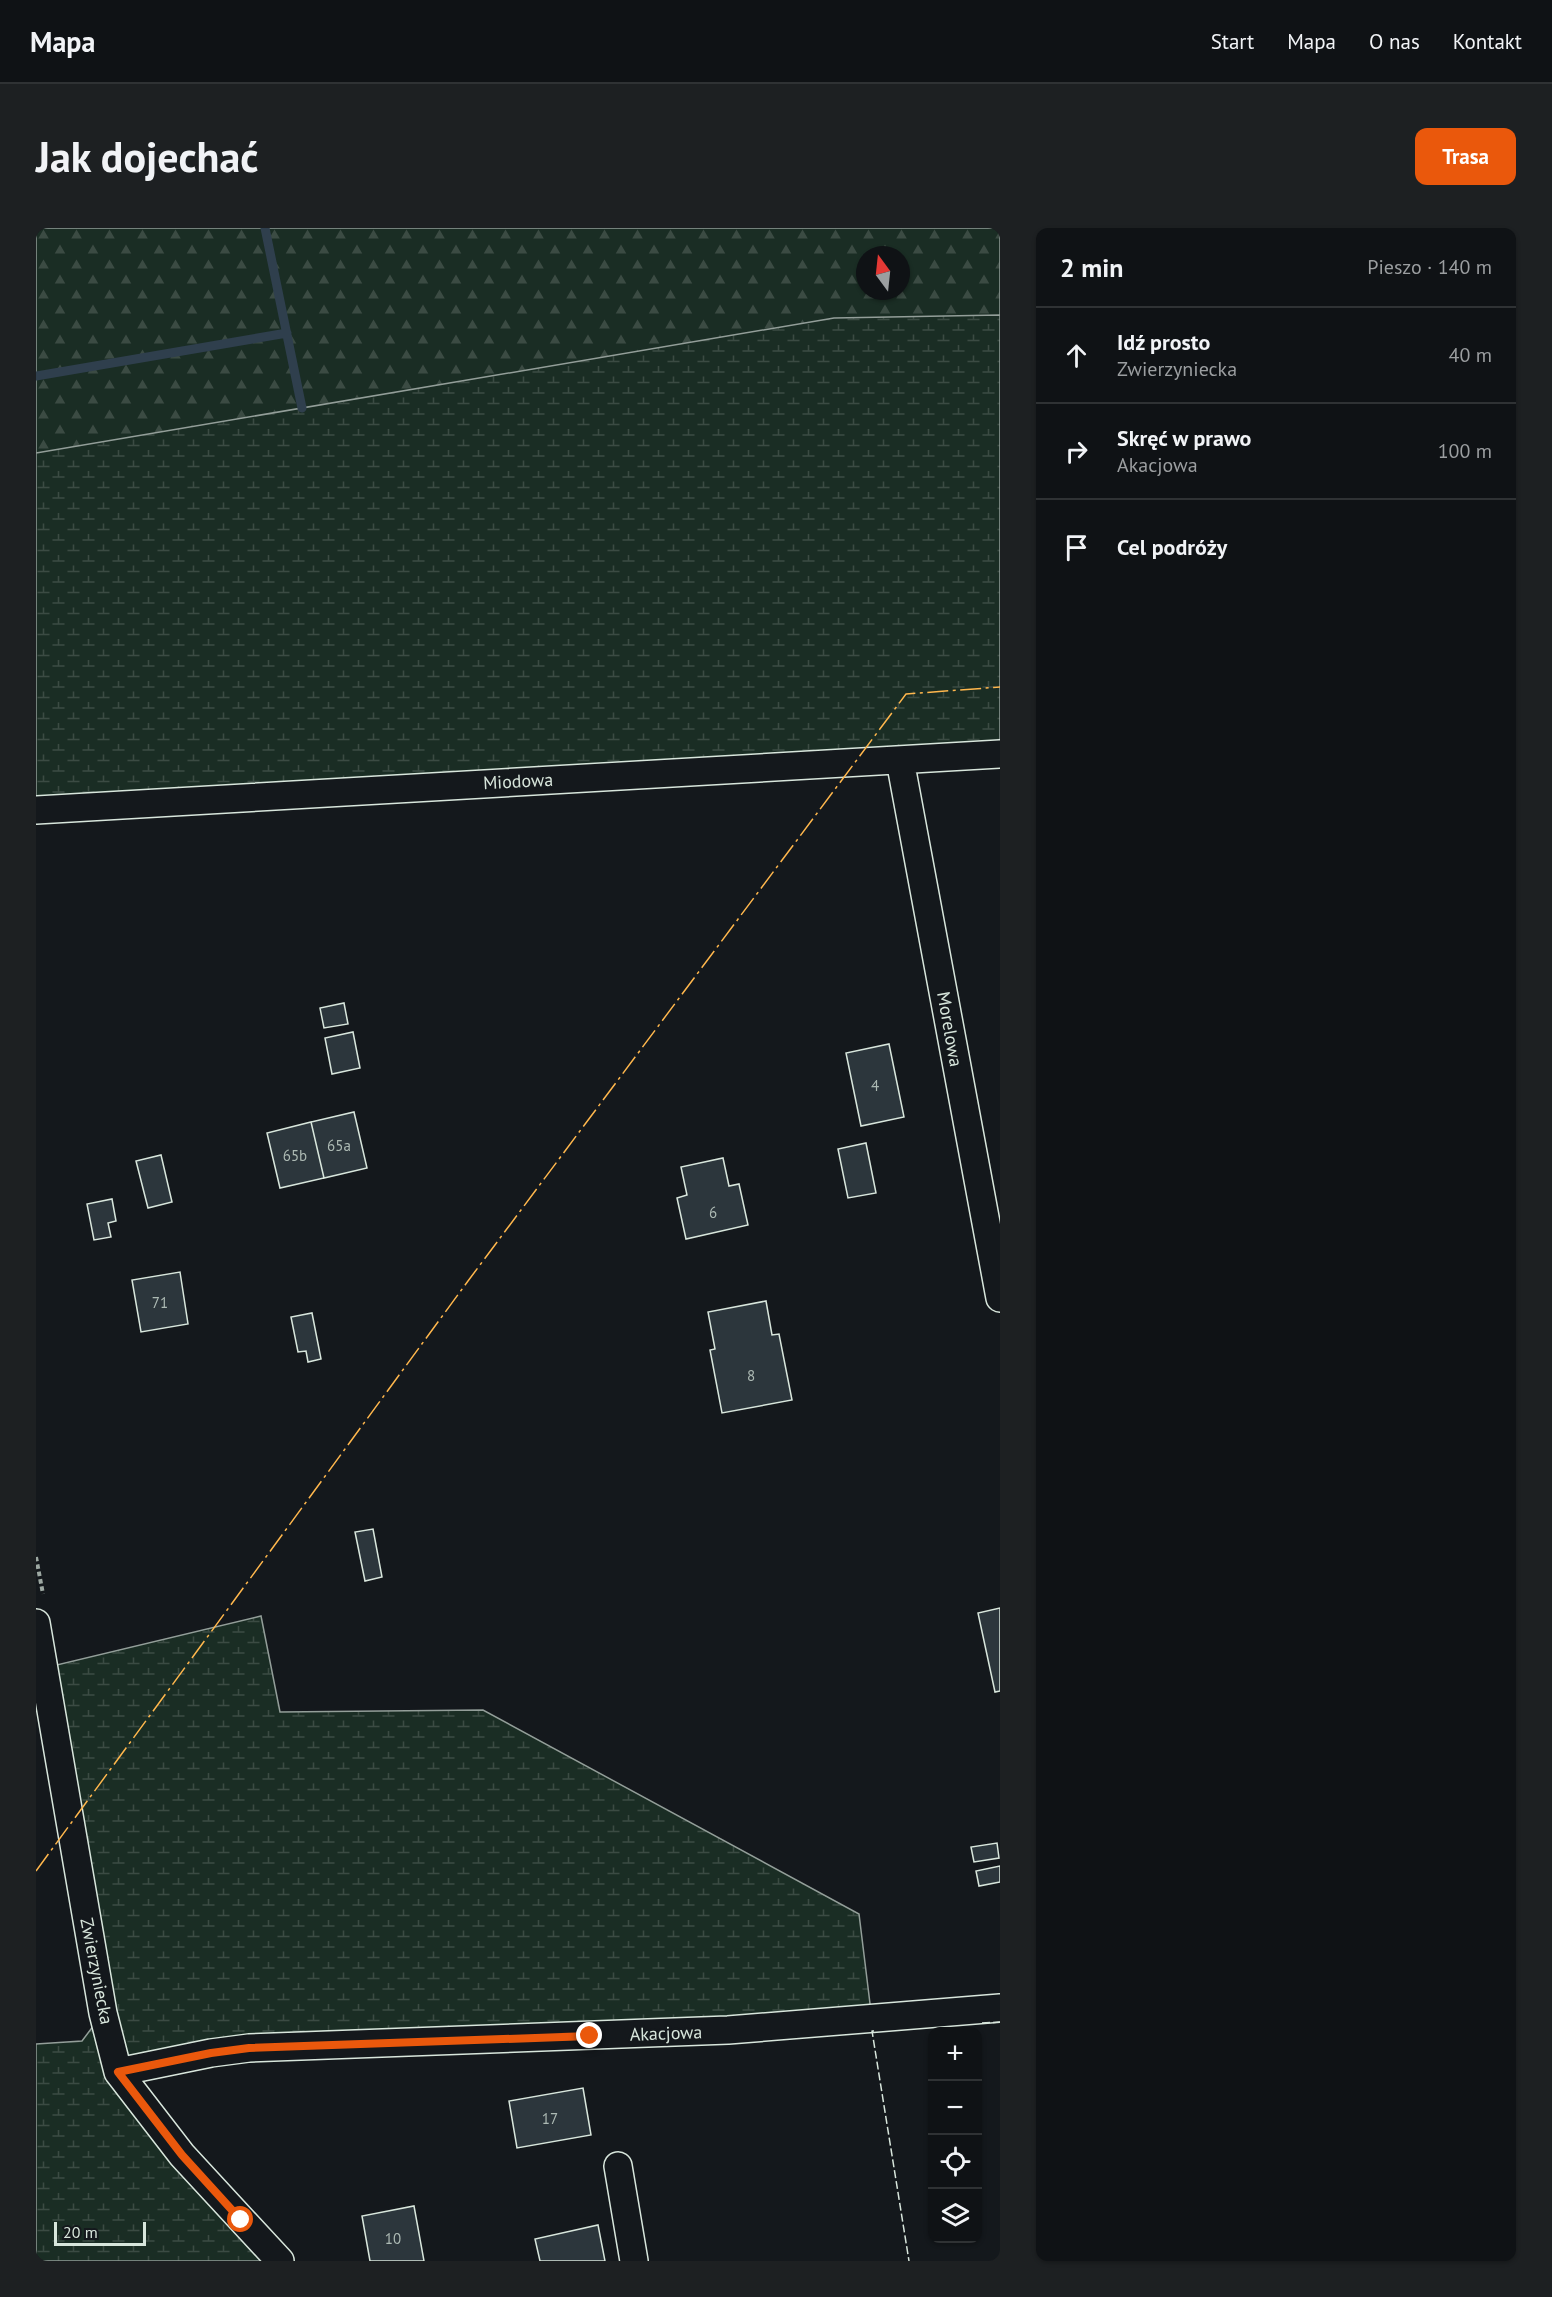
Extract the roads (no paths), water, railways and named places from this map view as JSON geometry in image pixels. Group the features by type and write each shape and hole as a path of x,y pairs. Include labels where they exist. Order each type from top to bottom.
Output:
{"street":[{"name":"Miodowa","path":"36,810 1000,754"},
{"name":"Morelowa","path":"900,760 1000,1298"},
{"name":"Zwierzyniecka","path":"40,1613 103,2013 118,2072 182,2155 280,2261"},
{"name":"Akacjowa","path":"118,2072 211,2053 249,2048 728,2030 1000,2008"},
{"path":"618,2166 634,2261"}],"waterway":[{"path":"265,228 302,408"},
{"path":"36,376 287,333"}]}
